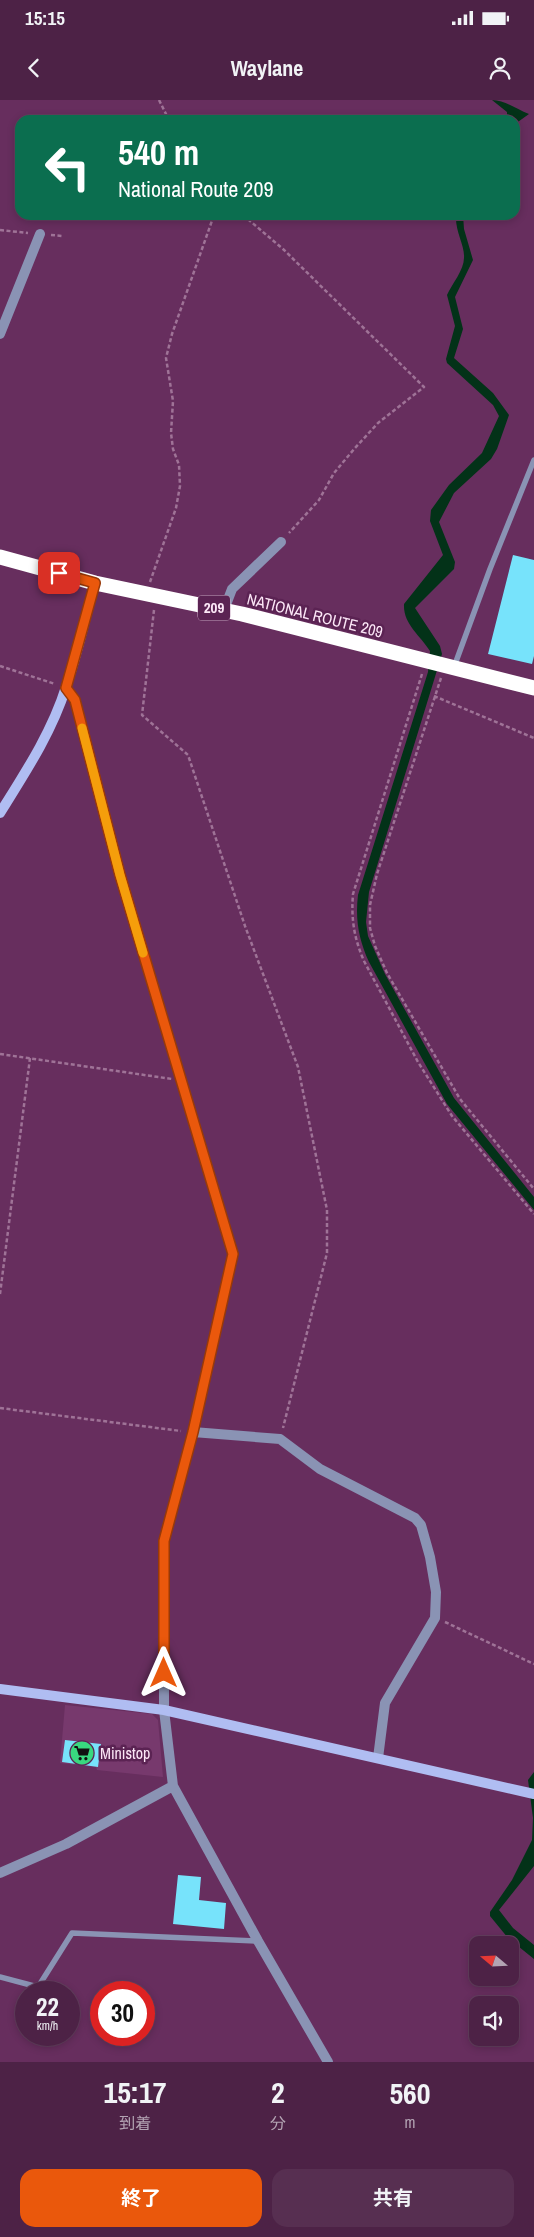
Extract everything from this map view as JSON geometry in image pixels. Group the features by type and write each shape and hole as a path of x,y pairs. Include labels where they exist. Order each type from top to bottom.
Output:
{"highway":[{"name":"NATIONAL ROUTE 209","path":"0,557 95,583 224,610 425,666 450,666 534,688"}],"street":[{"path":"0,334 40,234"},
{"path":"224,610 232,589 281,542"},
{"path":"0,813 28,769 50,727 66,688 95,583"},
{"path":"328,2062 258,1941 173,1786 164,1710 164,1541 193,1432 280,1439 320,1469 415,1518 421,1525 430,1557 436,1592 435,1618 385,1703 378,1758"},
{"path":"0,1689 164,1710 534,1794"},
{"path":"0,1873 66,1844 173,1786"}],"lane":[{"path":"450,666 534,460"},
{"path":"66,688 75,700 120,875 233,1254 193,1432"},
{"path":"0,1977 38,1986 72,1933 258,1941"}],"path":[{"path":"159,100 166,115"},
{"path":"212,220 172,334 166,358 173,401 172,441 179,465 180,486 176,508 151,594 142,715 188,755 245,926 298,1068 327,1210 328,1253 280,1439"},
{"path":"249,220 283,250 424,387 378,423 334,473 319,500 281,542"},
{"path":"0,666 66,688"},
{"path":"425,666 353,894 351,915 356,941 378,986 452,1116 534,1214"},
{"path":"450,666 434,696 377,874 370,906 370,928 375,946 387,973 445,1076 460,1099 534,1189"},
{"path":"434,696 534,738"},
{"path":"0,1054 181,1080"},
{"path":"0,1294 30,1058"},
{"path":"0,1408 193,1432"},
{"path":"435,1618 534,1664"}],"shaded area":[{"path":"492,100 506,103 529,114 520,120 520,115 507,115 507,112"},
{"path":"463,220 473,260 455,297 463,329 454,358 493,393 509,415 497,449 491,459 454,493 439,522 455,562 454,569 415,608 440,646 442,654 369,892 366,922 368,936 385,974 454,1098 534,1197 534,1210 447,1104 369,962 360,938 358,921 358,895 428,672 430,651 406,618 404,604 443,555 430,521 431,510 449,485 482,453 499,416 493,405 447,363 446,359 455,326 447,295 460,272 464,258 456,221"},
{"path":"65,1705 152,1714 158,1720 163,1777 97,1770 96,1767 60,1763"},
{"path":"534,1772 534,1866 499,1910 513,1928 534,1945 534,1959 519,1947 519,1936 506,1936 490,1916 490,1912 512,1880 532,1840 533,1818 528,1780"}],"building":[{"path":"513,555 534,560 534,656 532,664 488,654"},
{"name":"Ministop","path":"65,1740 101,1744 98,1767 62,1762"},
{"path":"178,1875 201,1877 199,1900 226,1903 224,1929 173,1924"}],"slow traffic":[{"path":"82,728 120,875 143,953"}],"place":[{"name":"Ministop","path":"82,1753"}],"route":[{"path":"59,573 95,583 66,688 75,700 120,875 233,1254 193,1432 164,1541 164,1673"}]}
